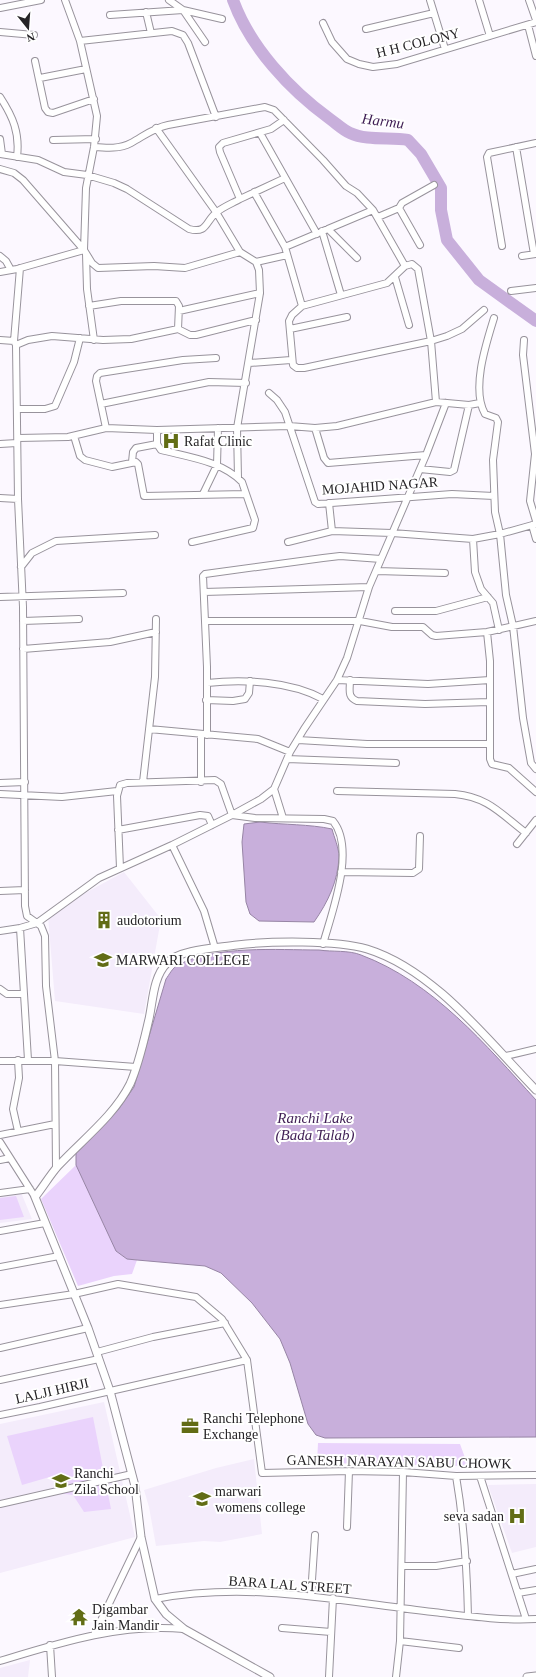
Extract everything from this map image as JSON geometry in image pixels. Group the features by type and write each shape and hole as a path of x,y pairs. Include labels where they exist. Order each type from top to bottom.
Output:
{"street":[{"path":"0,8 41,0"},
{"path":"65,0 80,42 98,116 96,139 87,175 85,252 87,289 94,340"},
{"path":"168,0 183,10 205,42"},
{"path":"430,0 445,49"},
{"path":"479,0 490,36"},
{"path":"529,0 536,21"},
{"path":"110,15 183,10 222,19"},
{"path":"146,12 151,33"},
{"path":"366,29 434,13"},
{"name":"H H COLONY","path":"324,23 332,42 346,59 373,67 384,66 445,49 528,25 536,21"},
{"path":"528,25 536,54"},
{"path":"80,42 172,30 183,35 188,43 216,117"},
{"path":"0,32 34,35"},
{"path":"35,61 40,78 45,108 48,112 53,113 94,99"},
{"path":"40,78 86,69"},
{"path":"0,97 11,117 18,135 17,157"},
{"path":"94,148 121,147 131,143 156,128 265,107 274,110 335,175 346,186 357,193 373,210 405,266"},
{"path":"240,199 219,147 223,143 271,129 284,120"},
{"path":"156,128 216,212 240,252 256,262 259,270 260,293 238,428 238,478"},
{"path":"260,133 285,178 323,231 358,258"},
{"path":"0,139 1,154 38,160 64,172 102,178 127,189 189,229 198,231 203,229 216,212 285,178"},
{"path":"53,140 96,139"},
{"path":"502,246 488,157 489,153 536,143"},
{"path":"516,147 535,254 522,256"},
{"path":"0,169 14,173 23,180 85,252 92,264 98,268 154,266 176,268 195,266 240,252"},
{"path":"378,217 399,208 402,203 434,185"},
{"path":"254,192 285,247 302,306"},
{"path":"399,208 420,245"},
{"path":"285,247 373,210"},
{"path":"323,231 341,295"},
{"path":"0,272 85,252"},
{"path":"256,262 287,255"},
{"path":"0,256 6,262 10,270"},
{"path":"436,402 431,341 418,269 412,264 405,266 386,284 302,306 292,315 289,321 293,365 297,368 304,368 431,341 462,329 484,310"},
{"path":"20,268 15,343 18,499 23,621 25,913 37,923 43,930 45,936 46,986 55,1061 56,1168"},
{"path":"395,277 409,325"},
{"path":"511,291 536,288"},
{"path":"179,310 260,293"},
{"path":"89,306 121,301 176,301 179,306 178,329"},
{"path":"290,329 346,317"},
{"path":"494,318 481,369 480,403 485,414 496,418 498,422 493,460 495,512 500,534 506,595 513,626 523,718 531,763 536,769"},
{"path":"0,340 15,343 52,336 94,340 141,339 178,329 190,335 196,335 256,320"},
{"path":"17,409 45,409 54,406 74,362 80,338"},
{"path":"524,340 523,355 535,454 534,475 530,501 535,523 536,539"},
{"path":"106,428 96,381 96,376 100,373 183,360 216,358"},
{"path":"249,363 292,360"},
{"path":"101,404 210,382 246,383"},
{"name":"MOJAHID NAGAR","path":"269,394 281,406 308,482 312,498 318,504 408,496 452,494 494,496"},
{"path":"0,444 18,440 74,436 106,428 157,430 289,426 315,428 337,426 436,402 469,405 480,403"},
{"path":"0,931 20,928 37,923 90,884 120,868 172,845 232,815 261,799 274,789 298,740 322,699 337,680 345,663 360,621 369,587 378,571 380,559 426,455 446,403"},
{"path":"420,469 450,472 454,470 469,405"},
{"path":"203,494 217,465 218,428"},
{"path":"315,428 324,458 328,463 426,455"},
{"path":"157,430 157,444 161,450 217,465 238,478 242,482 255,520 253,528 192,542"},
{"path":"74,436 80,456 85,460 112,467 132,462 138,464 144,496 246,494"},
{"path":"132,462 133,452 136,448 157,444"},
{"path":"0,498 18,499"},
{"path":"328,503 332,531"},
{"path":"288,542 332,531 392,533 473,539 500,534 535,523"},
{"path":"21,567 32,553 56,541 155,535"},
{"path":"473,539 475,572 481,589 493,603 499,630"},
{"path":"201,782 206,700 206,621 202,580 205,574 340,556 380,559"},
{"path":"378,571 445,573"},
{"path":"204,592 369,587"},
{"path":"0,597 123,593"},
{"path":"395,611 436,611 488,597"},
{"path":"23,621 79,619"},
{"path":"143,782 155,676 156,619"},
{"path":"206,621 360,621 398,628 424,627 432,635 487,632 536,621"},
{"path":"23,649 110,642 156,632"},
{"path":"487,632 490,680 490,759 492,764 509,768 536,792"},
{"path":"206,683 232,680 250,681 307,691 322,699"},
{"path":"337,680 428,684 490,680"},
{"path":"350,680 349,695 352,699 357,701 425,704 489,702"},
{"path":"206,700 233,701 245,699 249,693 250,681"},
{"path":"149,730 258,739 289,756 396,763"},
{"path":"298,740 367,744 490,744"},
{"path":"120,868 117,791 118,787 123,784 143,782 219,781 232,815"},
{"path":"0,783 25,782"},
{"path":"274,789 283,818"},
{"path":"0,794 25,794 62,797 117,791"},
{"path":"337,791 455,794 472,796 483,800 526,833"},
{"path":"118,830 200,815 208,816 212,825"},
{"path":"232,815 324,819 333,821 340,834 341,872 323,944"},
{"path":"516,844 536,820"},
{"path":"341,872 417,872 419,869 420,836"},
{"path":"172,845 204,911 215,948"},
{"path":"0,891 25,890"},
{"path":"20,928 28,1060"},
{"path":"35,1197 56,1168 114,1107 128,1086 136,1067 156,986 164,967 175,956 215,948 252,944 323,944 368,950 409,969 436,989 494,1043 535,1088"},
{"path":"0,989 7,994 24,994"},
{"path":"506,1056 536,1049"},
{"path":"18,1060 20,1078 14,1109 18,1131"},
{"path":"0,1061 55,1061 136,1067"},
{"path":"0,1136 55,1124"},
{"path":"0,1142 35,1197 98,1355 110,1391 132,1474 141,1537 155,1599 166,1614 184,1629 270,1677"},
{"path":"0,1160 10,1158"},
{"path":"0,1193 30,1189"},
{"path":"0,1231 45,1223"},
{"path":"0,1267 59,1256"},
{"path":"0,1305 74,1294 118,1284 196,1297 222,1319 246,1360"},
{"path":"0,1380 98,1355 153,1338 225,1323"},
{"path":"0,1348 88,1328"},
{"name":"LALJI HIRJI","path":"0,1415 246,1360"},
{"name":"GANESH NARAYAN SABU CHOWK","path":"246,1360 262,1473 403,1472 456,1476 536,1475"},
{"path":"347,1527 349,1472"},
{"path":"396,1677 400,1641 403,1472"},
{"path":"0,1504 132,1474"},
{"path":"456,1476 467,1561 468,1616"},
{"path":"480,1476 526,1620"},
{"path":"311,1595 315,1534"},
{"path":"94,1635 141,1537"},
{"path":"402,1566 436,1566 467,1561"},
{"path":"512,1574 536,1569"},
{"name":"BARA LAL STREET","path":"155,1599 191,1594 244,1590 311,1595 468,1616 526,1620 536,1619"},
{"path":"518,1593 536,1590"},
{"path":"329,1677 333,1598"},
{"path":"0,1660 50,1645 94,1635 169,1628 184,1629"},
{"path":"282,1628 331,1632"},
{"path":"400,1641 459,1648"},
{"path":"50,1645 52,1677"},
{"path":"527,1677 536,1676"}],"shaded area":[{"name":"MARWARI COLLEGE","path":"124,872 161,919 144,1014 55,1001 48,916 54,910"},
{"path":"76,1165 116,1251 127,1259 137,1260 132,1274 114,1276 78,1286 41,1199"},
{"path":"20,1190 32,1219 0,1223 0,1193"},
{"path":"16,1196 24,1217 0,1220 0,1198"},
{"name":"Ranchi Zila School","path":"104,1402 135,1537 0,1573 0,1424"},
{"path":"93,1417 111,1509 84,1512 73,1495 58,1493 53,1476 22,1485 7,1436"},
{"path":"318,1443 460,1444 468,1466 317,1463"},
{"name":"marwari womens college","path":"254,1459 262,1534 220,1542 204,1541 156,1546 149,1507 144,1490 216,1468"},
{"name":"seva sadan","path":"536,1484 536,1547 512,1553 488,1485"},
{"path":"30,1660 28,1677 0,1677 0,1668"}],"water":[{"path":"260,822 314,826 332,829 339,854 337,874 328,899 314,922 259,921 250,914 246,902 242,842 244,824"},
{"name":"Ranchi Lake (Bada Talab)","path":"266,949 319,950 356,953 387,967 412,981 435,998 478,1037 536,1100 536,1437 325,1438 316,1435 308,1424 290,1363 280,1339 252,1303 221,1273 205,1266 127,1259 116,1251 76,1165 76,1153 118,1110 134,1087 166,979 174,967 193,959 228,951"}],"waterway":[{"name":"Harmu","path":"233,0 240,17 261,51 300,95 350,133 371,138 408,140 421,154 441,188 441,210 447,240 479,280 536,321"}],"place":[{"name":"Rafat Clinic","path":"171,441"},
{"name":"audotorium","path":"104,920"},
{"name":"MARWARI COLLEGE","path":"103,960"},
{"name":"Ranchi Telephone Exchange","path":"190,1426"},
{"name":"Ranchi Zila School","path":"61,1481"},
{"name":"marwari womens college","path":"202,1499"},
{"name":"seva sadan","path":"517,1516"},
{"name":"Digambar Jain Mandir","path":"79,1617"}]}
